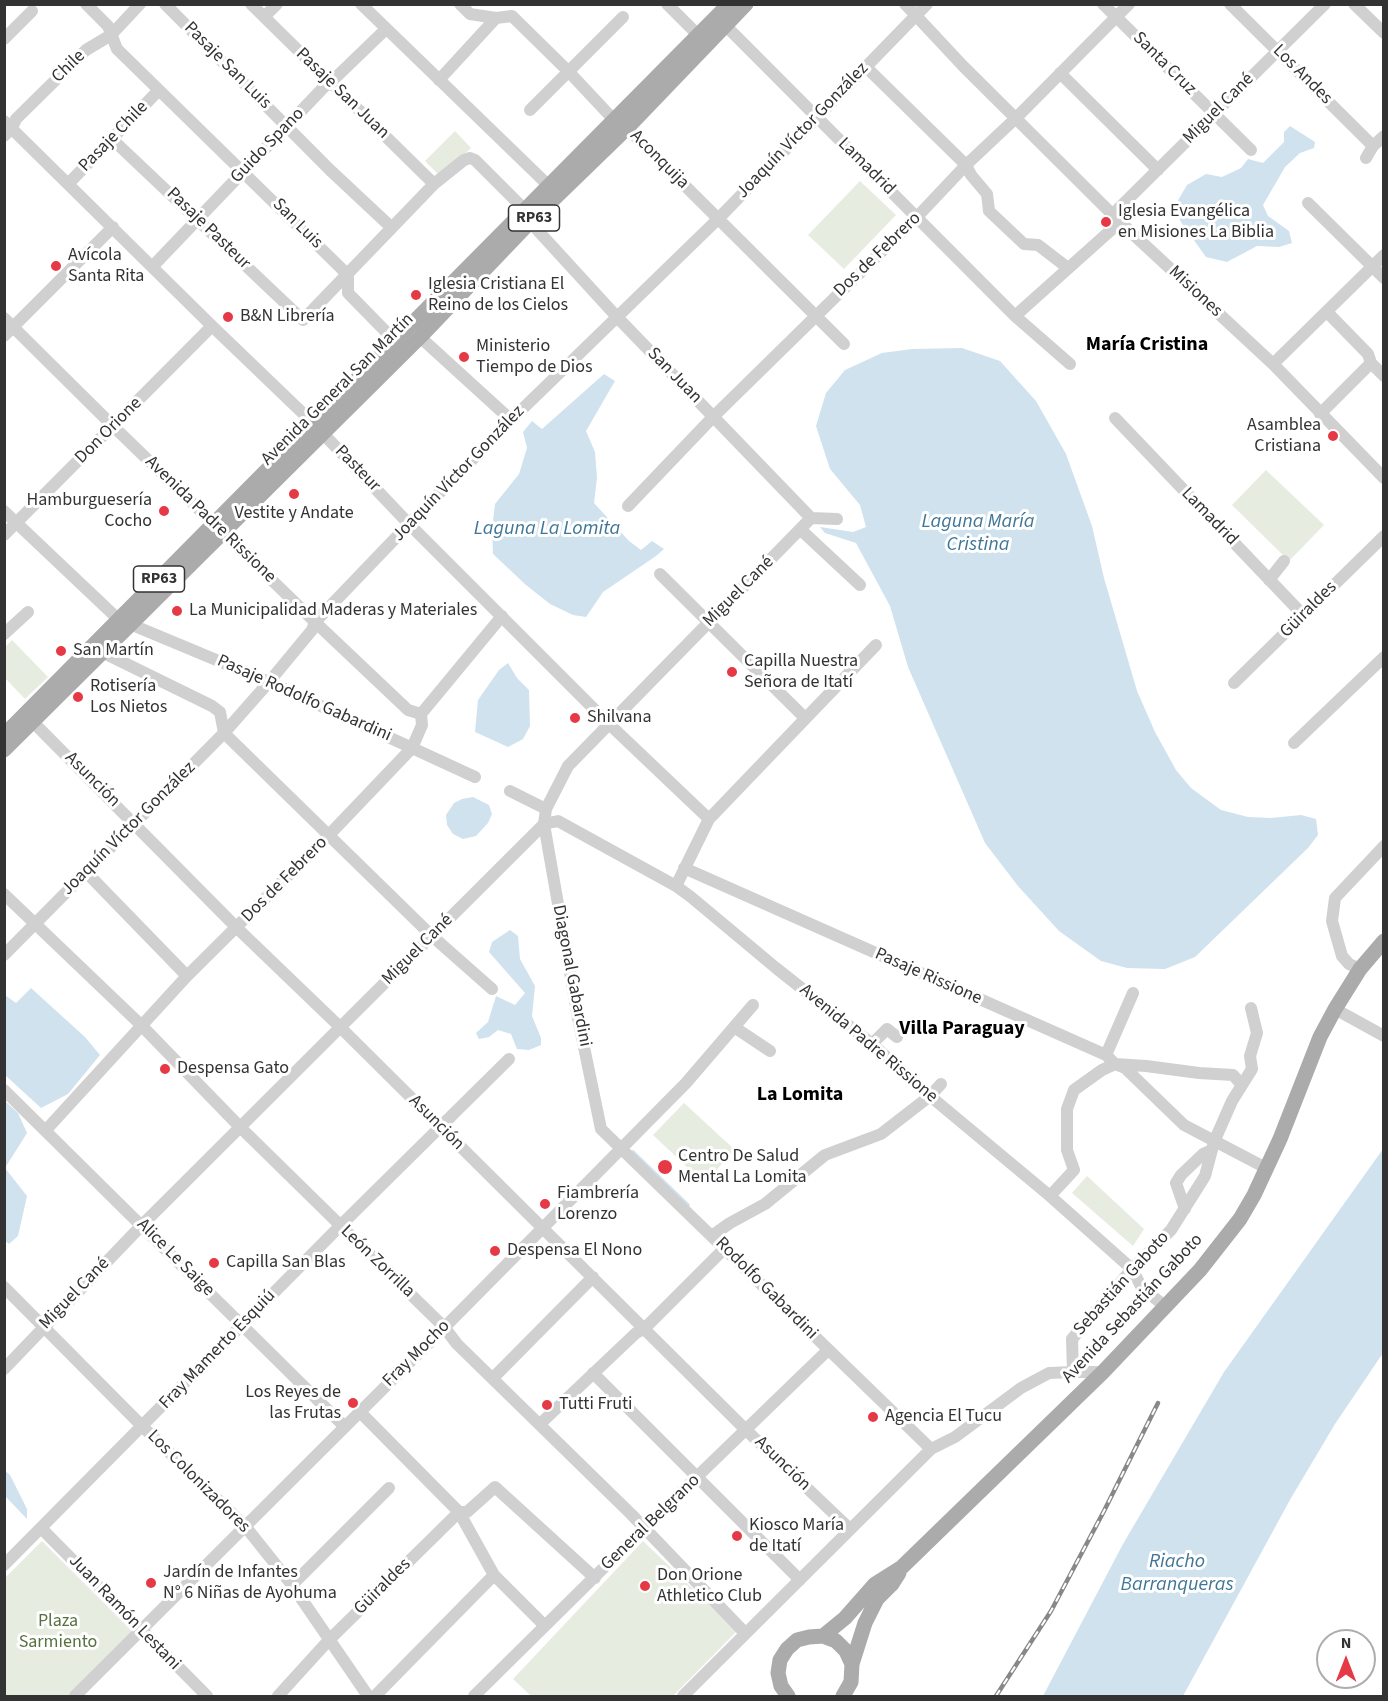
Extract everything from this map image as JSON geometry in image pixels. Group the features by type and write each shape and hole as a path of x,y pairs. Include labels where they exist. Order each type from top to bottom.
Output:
{"main road":[{"name":"Avenida General San Martín","path":"7,737 30,718 318,428 420,337 528,216 549,186 621,124 721,21 729,4"},
{"name":"Avenida General San Martín","path":"318,428 395,341 528,216 571,183 698,35 746,4"},
{"name":"Avenida Sebastián Gaboto","path":"780,1693 778,1673 780,1660 787,1649 797,1640 809,1636 823,1636 845,1618 875,1584 902,1568 1103,1372 1200,1270 1240,1219 1266,1168 1320,1037 1360,969 1383,941"},
{"name":"Avenida Sebastián Gaboto","path":"843,1696 851,1682 852,1664 865,1623 877,1599 892,1584 902,1568"},
{"path":"823,1636 836,1641 846,1651 852,1664"}],"street":[{"name":"San Luis","path":"86,4 108,26 117,49 348,275 348,293 395,341"},
{"name":"Chile","path":"7,128 86,50 111,35 140,4"},
{"name":"Pasaje San Luis","path":"165,4 392,228"},
{"name":"Pasaje San Juan","path":"251,4 434,184"},
{"path":"264,18 277,4"},
{"path":"361,4 549,186 571,183"},
{"name":"Aconquija","path":"460,4 470,14 496,18 512,16 844,344"},
{"path":"667,4 698,35"},
{"name":"Misiones","path":"905,4 963,66 1116,218 1273,364 1383,478"},
{"name":"Joaquín Víctor González","path":"4,955 224,733 312,630 315,622 409,524 511,420 718,219 927,4"},
{"name":"Santa Cruz","path":"1103,4 1251,150"},
{"name":"Dos de Febrero","path":"628,506 713,417 1129,4"},
{"name":"Los Andes","path":"1230,4 1373,146"},
{"name":"Miguel Cané","path":"1015,316 1068,268 1158,170 1325,4"},
{"path":"1354,4 1383,32"},
{"path":"4,39 32,11"},
{"path":"530,110 623,17"},
{"path":"439,80 496,18"},
{"name":"Lamadrid","path":"721,21 1015,316 1070,364"},
{"name":"Guido Spano","path":"153,266 324,87 330,84 386,29"},
{"path":"866,67 966,165 971,175 987,194 989,211 1024,244 1038,244 1068,268"},
{"path":"1060,73 1158,170"},
{"name":"Pasaje Chile","path":"69,183 159,90"},
{"name":"Pasteur","path":"7,128 69,183 318,428 409,524 608,723 709,819"},
{"path":"1366,158 1383,136"},
{"name":"Pasaje Pasteur","path":"112,139 198,218 303,320 348,275"},
{"path":"348,275 434,184 464,160 470,158 475,160 528,216"},
{"path":"1308,203 1383,278"},
{"name":"San Juan","path":"528,216 617,317 811,518"},
{"path":"8,327 113,227"},
{"path":"1273,364 1383,255"},
{"path":"1327,312 1368,354 1371,363 1383,376"},
{"name":"Don Orione","path":"4,535 212,326"},
{"name":"Avenida Padre Rissione","path":"8,327 408,710 422,714"},
{"path":"395,341 420,337 511,420"},
{"path":"1320,414 1371,363"},
{"name":"Lamadrid","path":"1115,418 1304,616"},
{"path":"4,511 124,621"},
{"path":"811,518 837,519"},
{"name":"Miguel Cané","path":"4,1369 142,1225 544,824 546,809 568,766 811,518"},
{"path":"801,530 860,585"},
{"name":"Güiraldes","path":"1234,683 1383,536"},
{"path":"1269,580 1284,561"},
{"path":"660,574 805,718"},
{"path":"4,634 28,612"},
{"name":"Dos de Febrero","path":"46,1130 187,976 328,836 412,748 422,725 422,714 502,616"},
{"name":"Pasaje Rodolfo Gabardini","path":"124,621 269,682 475,777"},
{"path":"676,886 709,819 876,645"},
{"path":"98,647 220,712 224,733 432,936 492,989"},
{"path":"1294,743 1383,657"},
{"name":"Asunción","path":"30,718 237,928 340,1027 746,1430 850,1529"},
{"path":"510,791 546,809"},
{"name":"Avenida Padre Rissione","path":"544,824 558,821 676,886 872,1044 1050,1196 1132,1269 1142,1288 1166,1307"},
{"name":"Diagonal Gabardini","path":"544,824 578,1018 601,1129"},
{"path":"1360,969 1350,964 1342,956 1332,921 1335,898 1383,846"},
{"name":"Pasaje Rissione","path":"684,868 1111,1059 1233,1075 1242,1085"},
{"path":"86,872 187,976"},
{"name":"León Zorrilla","path":"4,894 141,1025 746,1633"},
{"path":"1050,1196 1074,1170 1067,1150 1066,1109 1074,1090 1102,1070 1111,1059 1132,993"},
{"name":"Fray Mocho","path":"75,1696 686,1083 753,1005"},
{"name":"Sebastián Gaboto","path":"1073,1372 1072,1339 1132,1269 1171,1230 1205,1176 1213,1146 1232,1101 1252,1069 1250,1056 1257,1033 1251,1008"},
{"path":"1335,1009 1383,1036"},
{"path":"734,1027 770,1051"},
{"path":"872,1044 887,1029 897,1037"},
{"name":"Fray Mamerto Esquiú","path":"4,1565 509,1059"},
{"path":"1111,1059 1133,1075 1184,1125 1213,1146 1266,1168"},
{"path":"713,1235 765,1204 825,1155 881,1134 941,1084"},
{"name":"Alice Le Saige","path":"4,1090 345,1427"},
{"name":"Rodolfo Gabardini","path":"601,1129 713,1235 931,1449"},
{"path":"1185,1209 1176,1183 1181,1175 1213,1146"},
{"path":"540,1424 636,1333 644,1329 725,1248"},
{"path":"493,1378 593,1277"},
{"name":"Los Colonizadores","path":"4,1287 245,1526 292,1585 328,1641 369,1696"},
{"name":"General Belgrano","path":"474,1696 828,1350"},
{"path":"683,1696 931,1449 955,1437 1021,1388 1049,1374 1103,1372"},
{"path":"593,1373 800,1580"},
{"path":"360,1412 459,1512 494,1575 545,1626"},
{"name":"Güiraldes","path":"278,1696 328,1641 459,1512 467,1512 495,1487 595,1578"},
{"path":"292,1585 389,1488"},
{"name":"Juan Ramón Lestani","path":"42,1528 207,1696"},
{"path":"375,1696 494,1575"}],"green space":[{"path":"455,131 471,148 441,177 425,161"},
{"path":"860,181 896,215 844,269 808,235"},
{"path":"1266,470 1324,525 1289,561 1232,505"},
{"path":"12,640 48,677 25,699 5,678 5,647"},
{"path":"684,1103 735,1150 704,1183 653,1135"},
{"path":"1087,1176 1144,1229 1133,1246 1072,1193"},
{"name":"Plaza Sarmiento","path":"42,1541 133,1632 68,1696 5,1696 5,1578"},
{"name":"Don Orione Athletico Club","path":"643,1541 737,1631 673,1696 531,1696 513,1679"}],"water":[{"path":"1290,126 1315,142 1314,148 1300,153 1285,167 1263,205 1268,216 1289,231 1292,243 1279,247 1257,246 1227,262 1206,257 1176,212 1177,202 1187,185 1206,174 1222,177 1241,168 1248,159 1263,163 1284,142 1284,132"},
{"name":"Laguna María Cristina","path":"962,348 1000,361 1036,401 1066,454 1092,526 1104,578 1137,691 1155,732 1176,770 1191,788 1221,810 1248,817 1271,818 1301,815 1316,819 1318,835 1308,848 1195,957 1165,969 1127,968 1101,961 1059,931 1018,886 985,843 908,667 890,606 856,543 825,533 820,527 853,532 866,527 860,505 830,469 816,426 826,393 845,370 882,353 912,349"},
{"name":"Laguna La Lomita","path":"604,374 615,381 586,431 595,452 597,478 594,503 629,541 641,550 652,541 664,549 603,592 586,617 573,615 550,604 526,585 493,554 492,530 495,504 519,474 527,448 523,432 532,421 542,429"},
{"path":"508,663 517,678 529,690 530,726 523,739 508,747 475,732 478,700 499,670"},
{"path":"473,797 489,805 492,814 488,823 476,836 463,839 453,834 447,825 446,815 454,803"},
{"path":"510,930 518,936 520,959 535,986 532,1016 541,1038 541,1045 529,1050 517,1049 511,1034 498,1030 489,1037 479,1039 476,1033 488,1022 496,996 515,1005 525,993 489,952 492,942"},
{"path":"31,988 85,1037 100,1055 68,1094 41,1108 5,1075 5,995 16,1003"},
{"path":"5,1101 18,1113 27,1133 5,1168 27,1196 18,1236 9,1244 4,1240"},
{"name":"Riacho Barranqueras","path":"1383,1149 1383,1353 1335,1424 1291,1498 1183,1696 1043,1696 1123,1544 1224,1372"},
{"path":"4,1470 10,1475 27,1509 27,1519 5,1496"}],"waterway":[{"path":"633,1151 689,1205"}],"railway":[{"path":"996,1696 1051,1611 1158,1403"}],"place":[{"name":"Iglesia Evangélica en Misiones La Biblia","path":"1106,222"},
{"name":"Avícola Santa Rita","path":"56,266"},
{"name":"Iglesia Cristiana El Reino de los Cielos","path":"416,295"},
{"name":"B&N Librería","path":"228,317"},
{"name":"Ministerio Tiempo de Dios","path":"464,357"},
{"name":"Asamblea Cristiana","path":"1333,436"},
{"name":"Vestite y Andate","path":"294,494"},
{"name":"Hamburguesería Cocho","path":"164,511"},
{"name":"La Municipalidad Maderas y Materiales","path":"177,611"},
{"name":"San Martín","path":"61,651"},
{"name":"Capilla Nuestra Señora de Itatí","path":"732,672"},
{"name":"Rotisería Los Nietos","path":"78,697"},
{"name":"Shilvana","path":"575,718"},
{"name":"Despensa Gato","path":"165,1069"},
{"name":"Centro De Salud Mental La Lomita","path":"665,1167"},
{"name":"Fiambrería Lorenzo","path":"545,1204"},
{"name":"Despensa El Nono","path":"495,1251"},
{"name":"Capilla San Blas","path":"214,1263"},
{"name":"Los Reyes de las Frutas","path":"353,1403"},
{"name":"Tutti Fruti","path":"547,1405"},
{"name":"Agencia El Tucu","path":"873,1417"},
{"name":"Kiosco María de Itatí","path":"737,1536"},
{"name":"Jardín de Infantes N° 6 Niñas de Ayohuma","path":"151,1583"},
{"name":"Don Orione Athletico Club","path":"645,1586"}],"district":[{"name":"María Cristina","path":"1147,346"},
{"name":"Villa Paraguay","path":"962,1030"},
{"name":"La Lomita","path":"800,1096"}]}
